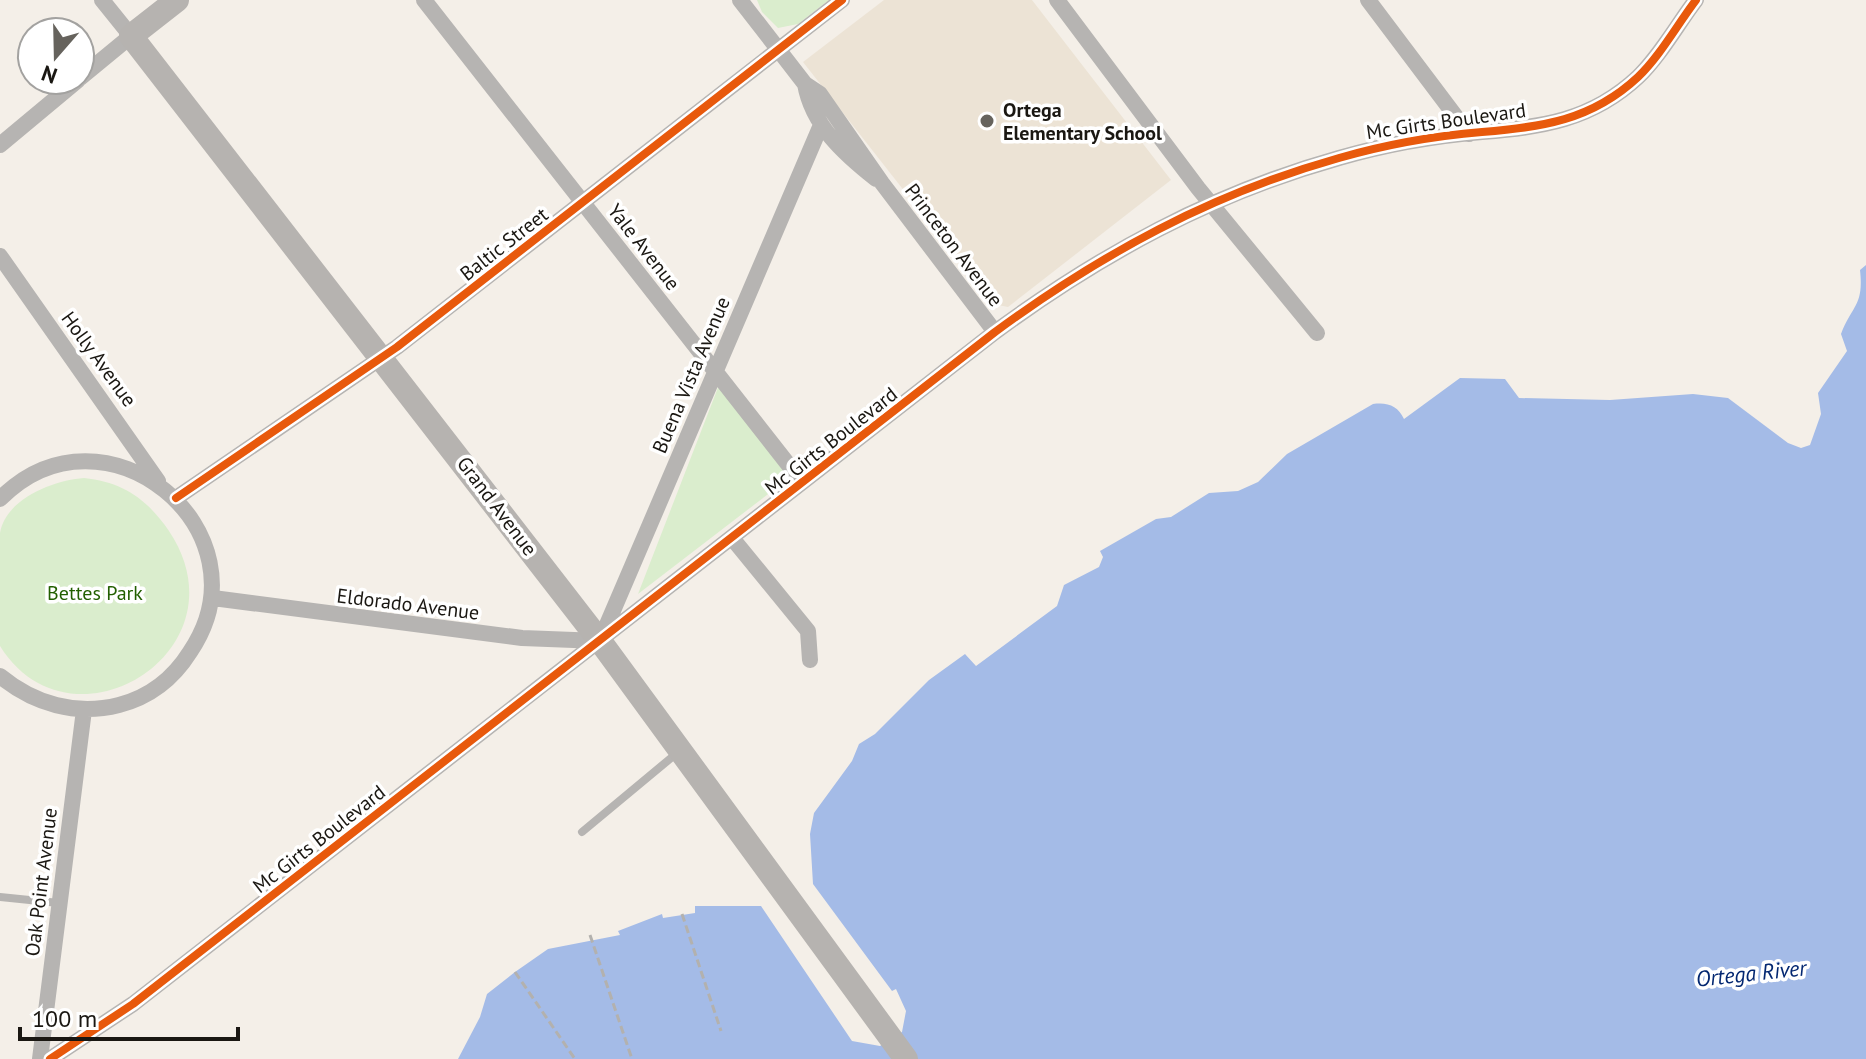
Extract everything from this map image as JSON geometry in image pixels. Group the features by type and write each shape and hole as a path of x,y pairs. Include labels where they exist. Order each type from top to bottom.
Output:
{"main road":[{"path":"131,36 177,0"},
{"name":"Grand Avenue","path":"131,36 600,641 906,1059"}],"street":[{"name":"Grand Avenue","path":"102,0 131,36"},
{"name":"Yale Avenue","path":"424,0 802,482"},
{"name":"Baltic Street","path":"176,498 381,358 842,0"},
{"path":"1057,0 1212,204 1317,333"},
{"path":"1368,0 1469,134"},
{"name":"Mc Girts Boulevard","path":"50,1059 133,1004 995,332 1087,266 1212,204 1338,158 1469,134 1548,126 1599,104 1637,78 1688,3"},
{"name":"Princeton Avenue","path":"746,4 805,84 820,94 882,183 995,332"},
{"path":"96,65 131,36"},
{"name":"Princeton Avenue","path":"805,84 808,103 821,125 855,163 882,183"},
{"path":"0,145 59,96"},
{"name":"Buena Vista Avenue","path":"600,641 821,125"},
{"name":"Holly Avenue","path":"0,256 162,487"},
{"path":"0,499 29,478 53,466 102,461 125,467 176,498 193,521 205,549 213,598 196,645 173,675 134,701 84,710 46,703 0,676"},
{"path":"732,538 808,631 810,660"},
{"name":"Eldorado Avenue","path":"213,598 522,638 600,641"},
{"name":"Oak Point Avenue","path":"40,1059 84,710"}],"lane":[{"path":"582,832 680,751"},
{"path":"0,897 59,903"}],"path":[{"path":"682,914 721,1031"},
{"path":"590,935 632,1059"},
{"path":"515,972 575,1059"}],"shaded area":[{"name":"Ortega Elementary School","path":"884,0 1032,0 1171,180 1008,307 993,304 803,62"}],"green space":[{"path":"757,0 829,0 798,24 778,28 762,12"},
{"path":"719,385 789,478 638,594"},
{"name":"Bettes Park","path":"84,478 111,483 133,494 161,520 188,575 186,616 169,650 141,676 106,691 68,693 31,679 0,646 0,533 12,510 33,493"}],"water":[{"name":"Ortega River","path":"1866,265 1866,1059 458,1059 480,1017 487,994 548,949 620,935 618,931 662,914 663,918 695,913 695,906 761,906 852,1041 880,1046 902,1032 906,1011 896,989 892,991 813,884 810,834 814,813 852,761 859,744 875,734 929,680 965,654 976,666 1057,606 1064,585 1099,567 1103,557 1100,551 1156,519 1171,517 1209,493 1238,491 1258,482 1287,454 1373,404 1392,406 1404,419 1460,378 1505,379 1519,398 1610,400 1693,394 1728,398 1788,443 1801,448 1810,445 1821,414 1818,393 1847,351 1841,334 1859,298 1860,270"}],"cycle path":[{"path":"176,498 397,347 842,0"},
{"path":"50,1059 133,1004 995,332 1075,277 1202,208 1292,173 1391,145 1545,124 1584,112 1620,92 1638,77 1696,0"}],"place":[{"name":"Ortega Elementary School","path":"987,121"}]}
